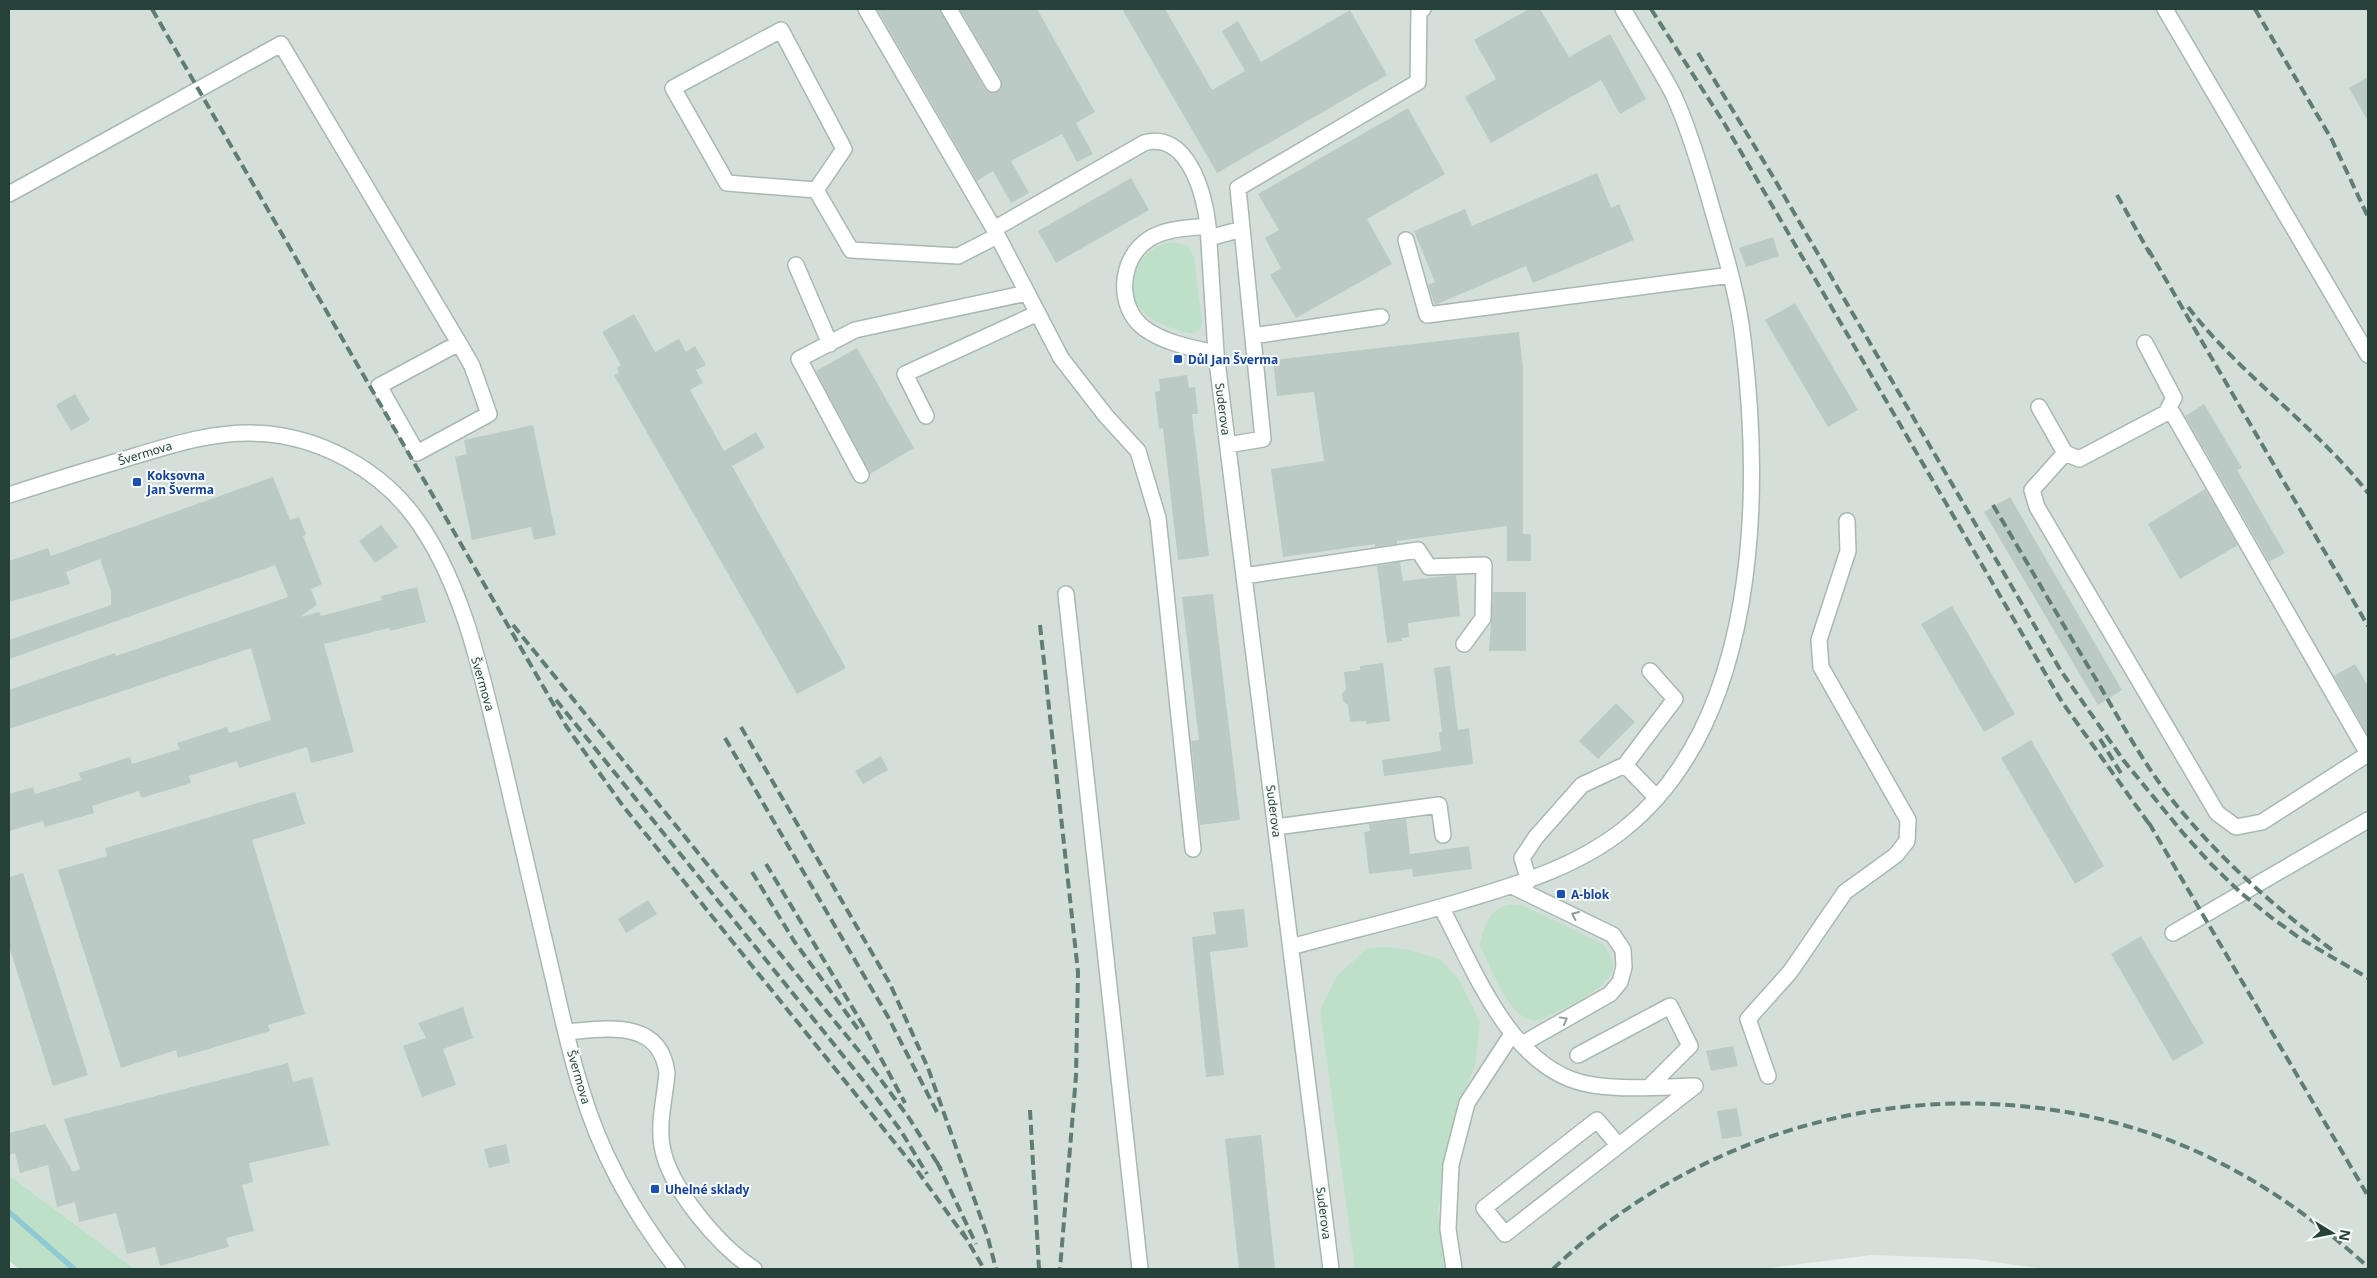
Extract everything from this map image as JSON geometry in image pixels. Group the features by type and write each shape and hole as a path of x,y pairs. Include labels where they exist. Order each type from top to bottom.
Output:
{"street":[{"path":"866,9 995,233 1061,358 1106,416 1138,451 1158,518 1193,849"},
{"path":"950,9 994,84"},
{"path":"1228,445 1263,439 1238,188 1418,82 1418,11 1423,9"},
{"path":"1291,946 1441,907 1529,881 1594,851 1624,830 1656,798 1678,772 1698,739 1720,684 1733,640 1747,576 1751,511 1752,436 1743,336 1731,275 1704,178 1674,96 1623,9"},
{"path":"2165,9 2368,355"},
{"path":"781,30 844,149 816,190 727,183 673,88 781,30"},
{"path":"9,194 280,44 472,366 489,414 417,453 380,386 458,343"},
{"name":"Suderova","path":"995,233 1144,143 1153,140 1161,141 1179,151 1188,161 1205,201 1209,232 1216,353 1331,1269"},
{"path":"816,190 851,250 958,256 995,233"},
{"path":"1216,353 1182,346 1145,328 1131,313 1124,289 1127,271 1134,255 1150,238 1169,230 1209,232 1242,229"},
{"path":"1406,240 1427,315 1731,275"},
{"path":"796,265 830,344"},
{"path":"861,475 799,359 855,330 1027,293"},
{"path":"926,416 905,374 1038,313"},
{"path":"1253,336 1381,317"},
{"path":"2039,407 2065,454 2079,459 2166,412 2174,398 2145,343"},
{"path":"2065,454 2032,490 2037,507 2217,813 2236,827 2262,822 2368,754 2169,407"},
{"name":"Švermova","path":"9,495 178,443 225,433 267,434 301,439 333,452 359,466 387,487 412,514 438,555 458,600 490,709 580,1086 602,1148 649,1233 677,1269"},
{"path":"1768,1076 1748,1019 1790,972 1845,892 1896,855 1907,841 1908,820 1821,667 1819,640 1848,551 1847,521"},
{"path":"1244,576 1418,550 1428,567 1484,565 1483,618 1464,644"},
{"path":"1066,594 1140,1269"},
{"path":"1529,881 1522,858 1536,837 1582,785 1625,765 1675,699 1650,671"},
{"path":"1625,765 1656,798"},
{"path":"1276,827 1439,805 1443,835"},
{"path":"2173,933 2368,820"},
{"path":"1454,1269 1448,1229 1450,1165 1467,1103 1517,1039 1610,994 1620,982 1624,960 1620,942 1606,930 1512,886"},
{"path":"1441,907 1497,1013 1517,1039 1540,1061 1575,1081 1592,1085 1696,1086 1505,1234 1484,1208 1597,1120 1618,1145"},
{"path":"1578,1055 1670,1006 1690,1046 1649,1087"},
{"path":"566,1032 622,1028 642,1036 656,1046 666,1064 667,1073 660,1130 662,1147 668,1166 698,1216 728,1250 754,1269"}],"shaded area":[{"path":"9,9 2368,9 2368,1269 2045,1269 1973,1259 1872,1255 1761,1269 135,1269 9,1175"}],"green space":[{"path":"1173,242 1187,245 1194,257 1202,325 1194,333 1182,331 1154,320 1139,306 1135,298 1133,288 1134,277 1142,260 1153,249"},
{"path":"1522,905 1603,944 1613,965 1611,974 1595,991 1540,1020 1529,1019 1520,1014 1511,1005 1496,980 1480,945 1482,934 1489,918 1497,910 1504,906"},
{"path":"1387,947 1409,950 1440,959 1460,981 1480,1023 1475,1067 1455,1112 1438,1213 1447,1269 1355,1269 1320,1010 1336,977 1367,948"},
{"path":"9,1175 135,1269 19,1269 9,1261"}],"building":[{"path":"877,9 940,9 985,89 993,93 1001,89 1001,80 960,9 1037,9 1095,112 1076,123 1093,154 1077,162 1062,134 1011,161 1029,193 1011,203 993,171 977,181"},
{"path":"1122,9 1165,9 1212,90 1245,71 1222,31 1238,21 1261,62 1350,10 1387,75 1217,173"},
{"path":"1529,9 1540,9 1569,57 1610,34 1646,99 1620,114 1601,80 1491,143 1465,97 1496,79 1474,40"},
{"path":"2368,77 2368,121 2349,88"},
{"path":"1408,108 1445,174 1367,219 1392,264 1296,318 1270,275 1281,268 1265,238 1279,230 1258,194"},
{"path":"1597,173 1611,208 1619,204 1634,240 1533,283 1526,266 1435,305 1428,285 1435,282 1414,231 1465,209 1472,226"},
{"path":"1131,178 1149,210 1056,263 1038,231"},
{"path":"1773,237 1779,256 1746,267 1739,248"},
{"path":"1795,303 1858,410 1828,427 1765,320"},
{"path":"634,314 655,352 679,339 686,352 695,346 706,365 696,370 703,383 690,390 724,451 756,432 765,448 732,466 846,668 797,694 614,375 619,373 617,368 621,365 602,332"},
{"path":"1519,332 1523,368 1523,534 1531,534 1531,561 1507,561 1507,526 1397,541 1397,544 1375,547 1375,544 1283,557 1271,469 1324,461 1314,392 1277,396 1273,360"},
{"path":"857,348 914,448 870,474 816,371"},
{"path":"1187,375 1189,388 1195,387 1198,414 1192,414 1209,556 1178,560 1163,428 1159,429 1155,392 1160,391 1159,379"},
{"path":"75,394 90,420 71,431 56,405"},
{"path":"2204,404 2242,468 2237,470 2285,553 2269,562 2185,416"},
{"path":"533,425 556,535 534,540 531,527 472,540 455,457 467,454 464,440"},
{"path":"273,477 290,520 299,517 306,535 303,536 322,584 311,589 317,605 300,617 319,612 321,616 382,600 381,596 417,587 426,622 390,631 389,628 324,644 354,752 311,763 307,747 239,768 237,761 189,776 191,783 141,798 139,791 92,806 94,813 45,827 43,821 9,831 9,794 33,787 35,794 81,780 79,773 130,757 132,764 180,749 177,743 227,727 229,733 271,720 251,648 9,729 9,690 115,653 116,656 288,597 275,565 9,659 9,640 111,605 111,591 100,559 66,572 70,584 9,602 9,561 48,548 51,556"},
{"path":"2205,489 2238,545 2180,579 2148,524"},
{"path":"2010,497 2122,690 2098,705 1984,512"},
{"path":"381,525 398,547 375,563 359,541"},
{"path":"1400,562 1403,581 1456,575 1460,616 1408,623 1409,637 1402,638 1402,641 1387,643 1377,566"},
{"path":"1493,592 1526,592 1526,651 1489,651"},
{"path":"1213,594 1240,820 1200,825 1191,741 1199,740 1182,597"},
{"path":"1952,606 2015,714 1984,732 1921,624"},
{"path":"1383,663 1390,721 1366,724 1366,721 1350,722 1348,705 1343,701 1342,694 1346,689 1344,672 1360,670 1360,666"},
{"path":"2355,664 2368,686 2368,736 2334,676"},
{"path":"1450,666 1458,730 1469,728 1473,764 1384,776 1382,760 1441,751 1439,732 1442,732 1434,668"},
{"path":"1616,703 1635,722 1598,759 1579,741"},
{"path":"2031,740 2104,866 2075,884 2001,758"},
{"path":"881,756 888,770 863,784 855,771"},
{"path":"295,792 305,824 252,840 305,1014 268,1025 270,1031 178,1058 176,1050 121,1068 58,870 107,856 105,848"},
{"path":"1406,819 1410,854 1469,846 1472,869 1413,877 1412,869 1369,874 1364,832 1370,831 1369,824"},
{"path":"23,873 88,1075 53,1086 9,946 9,877"},
{"path":"648,900 657,914 626,933 618,919"},
{"path":"1244,909 1248,947 1210,952 1224,1075 1206,1077 1192,937 1216,934 1213,912"},
{"path":"2141,936 2204,1043 2173,1061 2111,954"},
{"path":"463,1007 473,1038 443,1049 456,1085 422,1097 403,1046 426,1038 418,1023"},
{"path":"1733,1046 1738,1066 1711,1071 1706,1051"},
{"path":"288,1063 293,1082 312,1077 329,1145 249,1163 253,1182 242,1185 254,1231 226,1238 229,1247 160,1266 155,1247 127,1254 116,1213 79,1222 75,1202 57,1207 48,1165 20,1173 15,1153 9,1155 9,1133 45,1124 73,1172 80,1169 64,1119"},
{"path":"1737,1108 1742,1136 1722,1139 1717,1111"},
{"path":"1261,1135 1275,1269 1239,1269 1225,1139"},
{"path":"506,1144 510,1163 489,1168 484,1149"}],"waterway":[{"path":"9,1212 74,1269"}],"railway":[{"path":"152,9 566,726 623,806 916,1169 965,1237"},
{"path":"1651,9 1724,123 2062,702 2152,828"},
{"path":"2255,9 2332,140 2368,217"},
{"path":"1698,53 1772,175 2061,671 2124,761 2183,833 2241,893 2301,939 2368,978"},
{"path":"2117,195 2150,254"},
{"path":"2148,249 2368,626"},
{"path":"2188,307 2231,356 2302,422 2347,468 2368,493"},
{"path":"1993,505 2125,729 2177,806 2232,866 2272,902 2336,953"},
{"path":"513,625 867,1061 909,1118 941,1169"},
{"path":"1040,625 1078,972 1076,1076 1060,1269"},
{"path":"556,700 866,1084 901,1131 927,1174"},
{"path":"741,727 890,984 928,1068 988,1238 996,1269"},
{"path":"725,738 887,1015 937,1112"},
{"path":"2100,739 2122,775"},
{"path":"2149,823 2368,1196"},
{"path":"766,864 863,1025 905,1103"},
{"path":"752,872 794,941 858,1029"},
{"path":"1553,1269 1619,1214 1692,1170 1769,1137 1850,1115 1934,1104 2018,1106 2102,1119 2184,1146 2234,1170 2304,1214 2368,1267"},
{"path":"1030,1110 1039,1269"},
{"path":"937,1162 976,1244"},
{"path":"962,1231 984,1269"}],"place":[{"name":"Důl Jan Šverma","path":"1178,359"},
{"name":"Koksovna Jan Šverma","path":"137,482"},
{"name":"A-blok","path":"1561,894"},
{"name":"Uhelné sklady","path":"655,1189"}]}
